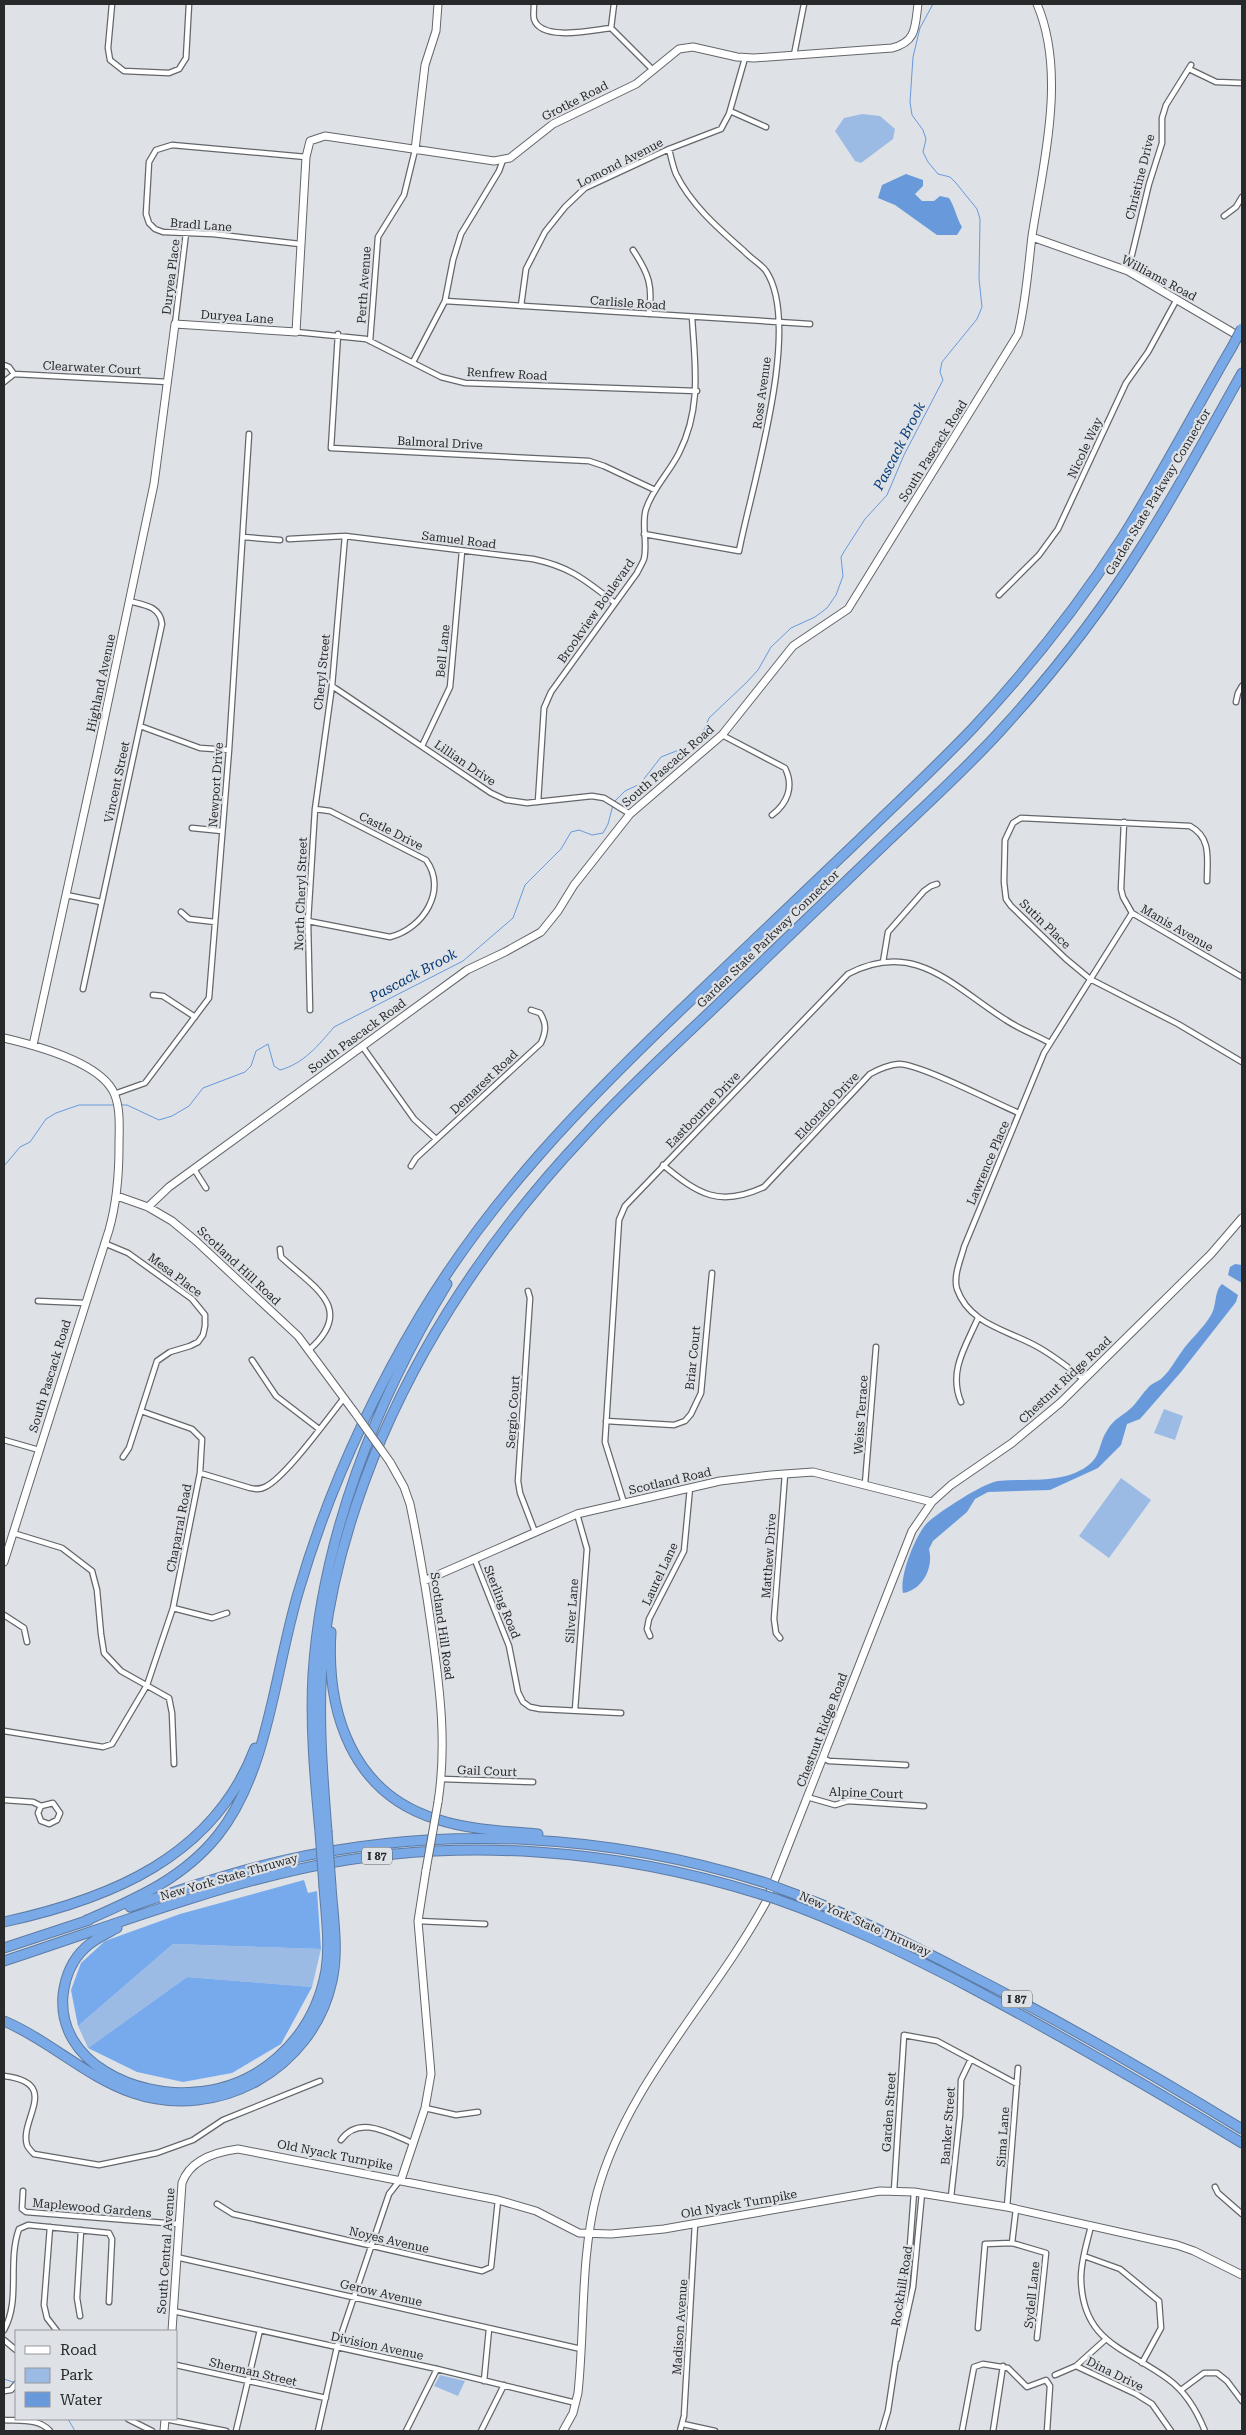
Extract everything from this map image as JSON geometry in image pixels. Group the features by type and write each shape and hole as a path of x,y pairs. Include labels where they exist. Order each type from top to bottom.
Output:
{"highway":[{"name":"Garden State Parkway Connector","path":"494,1208 541,1150 600,1088 924,777 1012,685 1065,619 1123,536 1242,328"},
{"name":"Garden State Parkway Connector","path":"344,1542 372,1462 415,1370 458,1297 506,1228 560,1162 618,1100 956,777 1026,703 1084,630 1128,568 1164,510 1242,373"},
{"path":"85,1921 162,1885 184,1869 209,1846 229,1820 246,1791 257,1759 298,1593 319,1528 345,1464 381,1387 421,1315 449,1271 494,1208"},
{"path":"4,2021 25,2031 105,2081 142,2096 167,2101 194,2101 218,2097 242,2089 272,2072 292,2055 308,2036 324,2005 332,1981 335,1956 312,1735 313,1675 321,1607 336,1540 360,1467 393,1388 436,1304 494,1208"},
{"path":"323,1831 321,1676 329,1608 344,1542"},
{"path":"344,1542 332,1626 332,1686 344,1733 367,1773 400,1802 436,1819 466,1826 549,1836 599,1846"},
{"path":"4,1922 57,1908 117,1886 162,1863 188,1845 213,1820 237,1786 248,1765 269,1708"},
{"name":"New York State Thruway","path":"4,1948 236,1872 302,1856 365,1846 472,1838 535,1840 599,1846 662,1856 766,1883 860,1920 1023,2002 1142,2068 1242,2129"},
{"name":"New York State Thruway","path":"4,1961 230,1887 308,1867 366,1858 437,1852 513,1851 598,1857 680,1872 760,1894 874,1939 1009,2008 1129,2074 1242,2143"},
{"path":"137,1917 91,1942 76,1958 69,1971 63,1993 67,2026 76,2045 85,2055 103,2070 121,2080 160,2091 201,2092 232,2084 261,2070 286,2049 306,2024 320,1995 327,1963 327,1887"}],"street":[{"path":"112,4 108,48 110,60 124,71 169,73 179,69 186,58 188,4"},
{"path":"415,150 425,65 437,24 438,4"},
{"path":"534,4 534,19 539,26 559,34 611,28"},
{"path":"611,28 614,4"},
{"path":"794,56 804,4"},
{"name":"Grotke Road","path":"503,160 510,158 533,137 553,124 636,84 670,55 686,47 702,48 745,58 892,48 904,45 912,35 918,4"},
{"name":"South Pascack Road","path":"148,1206 169,1187 467,970 541,932 630,814 722,735 793,646 848,609 851,605 1018,334 1024,310 1032,237 1048,141 1051,73 1045,32 1037,4"},
{"path":"611,28 653,70"},
{"name":"Lomond Avenue","path":"521,306 529,262 545,232 565,207 585,188 669,149 720,129 730,111 745,58"},
{"name":"Christine Drive","path":"1128,271 1148,184 1162,143 1164,112 1190,67 1216,82 1242,82"},
{"path":"730,111 766,127"},
{"path":"296,332 306,157 310,141 325,136 494,161 503,160 499,171 461,234 453,260 445,302 413,362"},
{"name":"Bradl Lane","path":"300,244 163,232 155,229 149,222 146,214 149,162 156,150 172,145 306,157"},
{"name":"Ross Avenue","path":"644,534 739,551 774,397 777,371 778,322 773,287 766,271 710,220 692,200 676,174 669,149"},
{"name":"Perth Avenue","path":"370,340 378,237 404,195 415,150"},
{"path":"1224,216 1236,207 1242,197"},
{"name":"Duryea Place","path":"176,324 186,233"},
{"name":"Williams Road","path":"1032,237 1128,271 1242,338"},
{"path":"633,250 647,274 652,289 649,314"},
{"name":"Nicole Way","path":"999,595 1040,555 1058,529 1126,382 1148,352 1177,299"},
{"name":"Carlisle Road","path":"445,302 810,324"},
{"name":"Brookview Boulevard","path":"538,802 544,708 551,692 637,573 644,558 644,516 655,490 679,453 691,422 697,391 692,317"},
{"name":"Duryea Lane","path":"176,324 296,332"},
{"name":"Highland Avenue","path":"33,1045 154,484 176,324"},
{"name":"Renfrew Road","path":"296,332 338,334 370,340 441,378 465,383 697,391"},
{"name":"Balmoral Drive","path":"338,334 331,448 589,461 655,490"},
{"path":"4,365 11,369 14,374 4,382"},
{"name":"Clearwater Court","path":"14,374 168,382"},
{"name":"Newport Drive","path":"115,1096 145,1084 209,998 229,750 249,434"},
{"name":"Samuel Road","path":"289,539 345,536 533,558 554,563 574,572 615,603"},
{"name":"Cheryl Street","path":"315,809 332,686 345,536"},
{"path":"243,537 280,540"},
{"name":"Bell Lane","path":"422,746 450,687 462,551"},
{"name":"Vincent Street","path":"83,989 162,624 160,615 154,608 129,601"},
{"name":"Lillian Drive","path":"332,686 491,793 506,800 527,803 592,796 610,802 630,814"},
{"path":"1236,702 1242,686"},
{"path":"140,726 200,748 229,750"},
{"path":"722,735 778,762 785,768 790,778 786,799 780,809 772,815"},
{"name":"Castle Drive","path":"308,922 390,937 401,934 422,919 436,889 432,868 426,860 330,811 315,809"},
{"name":"North Cheryl Street","path":"310,1010 308,922 315,809"},
{"name":"Sutin Place","path":"1207,881 1206,842 1196,829 1184,825 1021,818 1013,823 1005,840 1004,882 1006,899 1066,959 1090,979 1178,1024 1242,1062"},
{"name":"Manis Avenue","path":"1124,822 1121,888 1123,897 1132,913 1242,977"},
{"path":"192,828 222,832"},
{"path":"883,962 888,932 924,890 937,884"},
{"path":"66,895 101,902"},
{"path":"181,912 189,919 215,922"},
{"name":"Lawrence Place","path":"1084,1379 1053,1356 978,1318 966,1306 957,1288 958,1268 964,1247 1050,1043 1132,913"},
{"name":"Eastbourne Drive","path":"624,1504 605,1442 619,1220 625,1206 848,974 859,968 899,960 930,969 1008,1022 1050,1043"},
{"path":"153,995 163,996 195,1017"},
{"name":"Demarest Road","path":"411,1166 416,1158 436,1139 541,1043 545,1034 546,1022 540,1013 531,1010"},
{"path":"4,1038 33,1045 97,1074 111,1087 115,1096"},
{"path":"362,1046 414,1119 436,1139"},
{"name":"Eldorado Drive","path":"663,1165 689,1186 704,1194 732,1197 755,1191 764,1187 870,1074 878,1069 892,1065 913,1066 1019,1113"},
{"name":"South Pascack Road","path":"4,1562 104,1244 117,1196 119,1115 115,1096"},
{"path":"194,1169 206,1188"},
{"name":"Scotland Hill Road","path":"117,1196 148,1206 172,1221 196,1241 310,1349 390,1462 404,1487 410,1504 424,1580 442,1708 442,1779 418,1922 431,2060 430,2091 401,2180"},
{"name":"Chestnut Ridge Road","path":"563,2431 576,2403 589,2234 597,2193 622,2129 645,2087 760,1912 776,1880 912,1531 932,1502 951,1485 1037,1424 1211,1254 1242,1218"},
{"name":"Mesa Place","path":"104,1244 128,1253 192,1299 205,1314 203,1335 198,1342 170,1352 157,1362 129,1448 123,1457"},
{"path":"280,1249 281,1257 323,1296 330,1309 331,1322 327,1331 310,1349"},
{"name":"Briar Court","path":"606,1421 674,1425 686,1421 701,1393 712,1274"},
{"name":"Sergio Court","path":"528,1291 530,1298 518,1481 520,1493 535,1532"},
{"path":"38,1301 84,1303"},
{"path":"961,1402 956,1390 956,1369 978,1318"},
{"name":"Weiss Terrace","path":"866,1484 876,1347"},
{"path":"252,1360 276,1396 319,1429"},
{"path":"200,1473 257,1490 266,1487 280,1476 344,1398"},
{"name":"Chaparral Road","path":"4,1731 103,1747 112,1744 147,1685 173,1608 200,1473 202,1439 192,1429 141,1411"},
{"path":"4,1440 39,1450"},
{"name":"Scotland Road","path":"424,1580 577,1514 720,1481 813,1472 932,1502"},
{"name":"Matthew Drive","path":"780,1638 776,1632 774,1619 784,1474"},
{"name":"Laurel Lane","path":"650,1636 647,1629 649,1619 684,1551 690,1488"},
{"name":"Silver Lane","path":"575,1710 587,1549 577,1514"},
{"path":"13,1533 62,1548 92,1571 97,1590 104,1653 121,1671 169,1698 172,1706 174,1764"},
{"name":"Sterling Road","path":"474,1558 509,1646 518,1692 523,1702 530,1708 621,1713"},
{"path":"173,1608 212,1618 227,1613"},
{"path":"4,1616 24,1628 27,1642"},
{"path":"823,1758 829,1761 906,1765"},
{"name":"Gail Court","path":"442,1779 533,1782"},
{"name":"Alpine Court","path":"807,1797 835,1805 848,1801 924,1806"},
{"path":"4,1800 32,1802 41,1806"},
{"path":"48,1802 56,1805 60,1813 57,1820 49,1824 41,1821 38,1813 41,1806 48,1802"},
{"path":"418,1922 485,1924"},
{"name":"Garden Street","path":"894,2191 904,2036 937,2041 971,2059"},
{"path":"971,2059 1017,2084"},
{"name":"Banker Street","path":"951,2197 960,2115 961,2080 971,2059"},
{"name":"Sima Lane","path":"1008,2207 1018,2068"},
{"path":"4,2076 16,2077 27,2082 34,2093 35,2101 26,2138 27,2146 34,2154 99,2165 157,2153 193,2140 223,2120 320,2081"},
{"path":"425,2108 456,2115 478,2112"},
{"path":"341,2140 353,2128 362,2126 380,2130 413,2143"},
{"name":"Old Nyack Turnpike","path":"238,2149 525,2206 568,2228 589,2234 645,2232 805,2204 894,2191 922,2193 1008,2207 1176,2245 1194,2251 1242,2276"},
{"name":"South Central Avenue","path":"172,2330 182,2183 188,2169 205,2158 238,2149"},
{"path":"318,2431 337,2347 389,2194 401,2180"},
{"path":"1216,2187 1218,2193 1242,2214"},
{"name":"Maplewood Gardens","path":"23,2192 22,2209 26,2212 178,2224"},
{"name":"Rockhill Road","path":"882,2431 908,2278 914,2192"},
{"name":"Rockhill Road","path":"892,2379 907,2321 913,2287 922,2193"},
{"name":"Noyes Avenue","path":"217,2204 233,2214 487,2271 491,2267 492,2262 498,2200"},
{"path":"978,2328 985,2244 1012,2244 1016,2209"},
{"name":"Madison Avenue","path":"680,2431 683,2424 694,2273 695,2224"},
{"path":"4,2330 11,2316 13,2254 19,2229 28,2225 106,2232 112,2239 108,2302"},
{"path":"1091,2226 1081,2278 1085,2305 1091,2319 1106,2339 1116,2348 1169,2380 1181,2390 1199,2416 1205,2431"},
{"path":"50,2227 44,2306 47,2318 56,2330"},
{"path":"80,2316 77,2298 81,2230"},
{"name":"Sydell Lane","path":"1012,2244 1046,2253 1037,2338"},
{"path":"1084,2256 1120,2269 1159,2301 1161,2328 1142,2363"},
{"name":"Gerow Avenue","path":"176,2257 355,2296 489,2329 581,2349"},
{"name":"Division Avenue","path":"173,2311 437,2369 576,2403"},
{"path":"484,2381 489,2329"},
{"path":"236,2431 260,2330"},
{"name":"Dina Drive","path":"1106,2339 1076,2366 1136,2394 1152,2404 1171,2431"},
{"path":"4,2340 15,2349"},
{"path":"962,2431 974,2367 983,2364 1003,2366 1012,2370 1027,2387 1046,2380 1050,2386 1047,2431"},
{"name":"Sherman Street","path":"178,2365 326,2398"},
{"path":"993,2431 1003,2366"},
{"path":"1054,2375 1076,2366"},
{"path":"406,2431 437,2369"},
{"path":"1181,2390 1204,2373 1217,2373 1227,2381 1242,2402"},
{"path":"4,2392 11,2390 15,2385"},
{"path":"480,2431 504,2385"},
{"path":"4,2420 34,2422 44,2425 50,2431"},
{"path":"130,2420 152,2431"},
{"path":"170,2420 226,2431"},
{"path":"683,2424 715,2431"}],"green space":[{"path":"862,114 880,116 895,129 893,139 861,163 855,161 835,131 844,118"},
{"path":"1164,1409 1183,1416 1175,1440 1154,1433"},
{"path":"1121,1478 1151,1500 1109,1558 1079,1536"},
{"path":"173,1944 321,1949 312,1987 187,1977 88,2048 78,2026"},
{"path":"440,2375 465,2381 458,2396 434,2386"}],"shaded area":[{"path":"304,1880 308,1893 317,1891 321,1949 173,1944 78,2026 71,1990 81,1963 105,1941 180,1914"},
{"path":"187,1977 312,1987 281,2044 232,2073 183,2082 137,2072 88,2048"}],"water":[{"path":"906,174 923,180 923,186 915,194 922,201 934,201 940,196 949,198 962,227 957,235 937,235 895,205 878,198 882,185"},
{"path":"1235,1264 1242,1265 1242,1283 1228,1275 1230,1267"},
{"path":"1222,1284 1238,1295 1236,1302 1181,1372 1140,1419 1127,1424 1121,1445 1098,1468 1050,1490 988,1492 975,1499 967,1512 933,1541 929,1549 930,1563 928,1570 921,1583 916,1588 903,1593 903,1577 913,1547 922,1529 941,1512 972,1492 991,1483 1063,1477 1083,1469 1094,1460 1110,1426 1132,1407 1152,1384 1165,1375 1185,1347 1205,1324 1213,1311 1219,1287"}],"waterway":[{"name":"Pascack Brook","path":"615,801 625,791 640,784 661,757 684,748 704,730 709,718 758,670 771,647 791,628 815,617 827,608 836,595 843,576 841,557 865,519 887,495 904,455 943,380 940,372 942,362 977,319 982,307 979,279 980,219 977,209 950,177 938,174 928,162 923,152 926,139 923,130 912,115 910,102 913,57 920,28 933,4"},
{"name":"Pascack Brook","path":"122,1105 127,1105 159,1120 172,1116 189,1106 203,1088 245,1072 251,1066 256,1051 268,1044 274,1066 280,1070 303,1059 334,1027 463,961 513,918 525,885 561,849 571,832 579,830 592,835 603,833 608,824 613,805"},
{"name":"Pascack Brook","path":"4,1166 20,1147 30,1142 46,1119 56,1113 79,1105 115,1105"},
{"name":"Pascack Brook","path":"4,2379 15,2383"},
{"name":"Pascack Brook","path":"69,2420 75,2431"}]}
